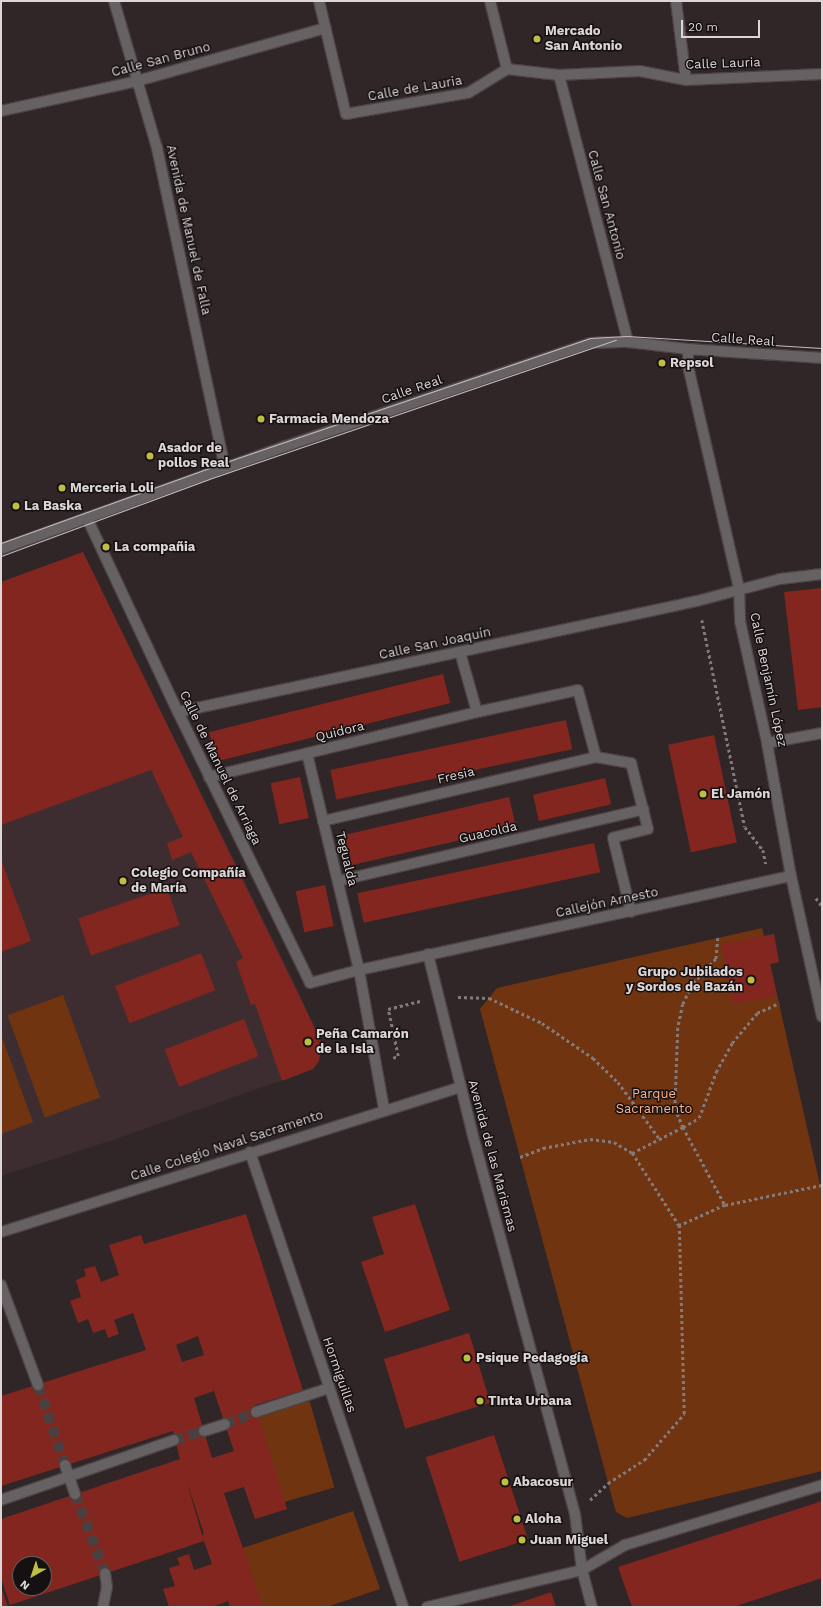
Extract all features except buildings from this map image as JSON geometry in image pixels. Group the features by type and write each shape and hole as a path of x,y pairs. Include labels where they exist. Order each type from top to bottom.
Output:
{"street":[{"name":"Avenida de Manuel de Falla","path":"114,1 157,148 225,468"},
{"path":"319,1 326,28"},
{"path":"490,1 507,69"},
{"path":"676,1 686,80"},
{"name":"Calle San Bruno","path":"1,111 137,81 326,28"},
{"name":"Calle de Lauria","path":"326,28 346,114 468,93 507,69"},
{"name":"Calle Lauria","path":"507,69 559,75 640,71 686,80 822,74"},
{"name":"Calle San Antonio","path":"559,75 628,342"},
{"name":"Calle Real","path":"1,549 225,468 590,343 628,342 688,349 822,358"},
{"name":"Calle Benjamín López","path":"688,349 688,366 739,588 740,621 767,743 796,898 822,1017"},
{"name":"Calle de Manuel de Arriaga","path":"87,518 209,777 310,983 359,970"},
{"name":"Calle San Joaquín","path":"178,712 697,600 739,588 780,579 822,574"},
{"path":"460,652 477,712"},
{"name":"Quidora","path":"209,777 477,712 578,690 596,757"},
{"path":"767,743 822,733"},
{"name":"Tegualda","path":"307,753 359,970"},
{"path":"596,757 631,763 644,809 648,829 613,838 631,912"},
{"name":"Fresia","path":"323,821 596,757"},
{"name":"Guacolda","path":"338,881 644,809"},
{"name":"Callejón Arnesto","path":"428,954 631,912 792,876"},
{"path":"384,1110 359,970 428,954"},
{"name":"Avenida de las Marismas","path":"428,954 461,1087 575,1514 582,1570 592,1607"},
{"name":"Calle Colegio Naval Sacramento","path":"1,1232 250,1152 461,1087"},
{"name":"Hormiguillas","path":"250,1152 403,1607"},
{"path":"1,1285 33,1375 38,1385"},
{"path":"256,1412 329,1388"},
{"path":"204,1431 225,1424"},
{"path":"1,1500 174,1440"},
{"path":"65,1465 68,1478 75,1494"},
{"path":"427,1607 582,1570 625,1545 822,1485"},
{"path":"103,1607 107,1587 104,1574"}],"path":[{"path":"697,600 745,827 763,850 772,881"},
{"path":"796,898 813,894 822,906"},
{"path":"718,938 716,960 692,985 683,1004 678,1028 675,1108 683,1127 725,1205"},
{"path":"376,1063 398,1056 388,1009 438,996 489,998 542,1023 593,1058 618,1082 659,1138"},
{"path":"632,1153 700,1118 716,1072 732,1043 757,1013 779,1003"},
{"path":"520,1157 543,1148 590,1139 614,1142 632,1153 679,1226 684,1414 644,1460 608,1483 575,1514"},
{"path":"679,1226 725,1205 822,1185"}],"shaded area":[{"name":"Colegio Compañía de María","path":"83,552 296,986 321,1041 321,1051 319,1061 313,1069 113,1140 1,1176 1,582"}],"green space":[{"name":"Parque Sacramento","path":"762,928 822,1194 822,1471 627,1518 616,1512 480,1009 497,988"},
{"path":"63,995 100,1097 45,1118 8,1015"},
{"path":"1,1035 33,1122 1,1134"},
{"path":"309,1399 334,1487 269,1506 244,1418"},
{"path":"353,1511 380,1589 327,1607 256,1607 237,1550"}],"tunnel":[{"path":"38,1385 65,1465"},
{"path":"225,1424 256,1412"},
{"path":"174,1440 204,1431"},
{"path":"75,1494 105,1573"}],"tram line":[{"path":"1,543 223,463 590,338 627,336 822,348"},
{"path":"1,556 209,479 616,340"}],"place":[{"name":"Mercado San Antonio","path":"537,39"},
{"name":"Repsol","path":"662,363"},
{"name":"Farmacia Mendoza","path":"261,419"},
{"name":"Asador de pollos Real","path":"150,456"},
{"name":"Merceria Loli","path":"62,488"},
{"name":"La Baska","path":"16,506"},
{"name":"La compañia","path":"106,547"},
{"name":"El Jamón","path":"703,794"},
{"name":"Colegio Compañía de María","path":"123,881"},
{"name":"Grupo Jubilados y Sordos de Bazán","path":"751,980"},
{"name":"Peña Camarón de la Isla","path":"308,1042"},
{"name":"Psique Pedagogía","path":"467,1358"},
{"name":"TInta Urbana","path":"480,1401"},
{"name":"Abacosur","path":"505,1482"},
{"name":"Aloha","path":"517,1519"},
{"name":"Juan Miguel","path":"522,1540"}]}
